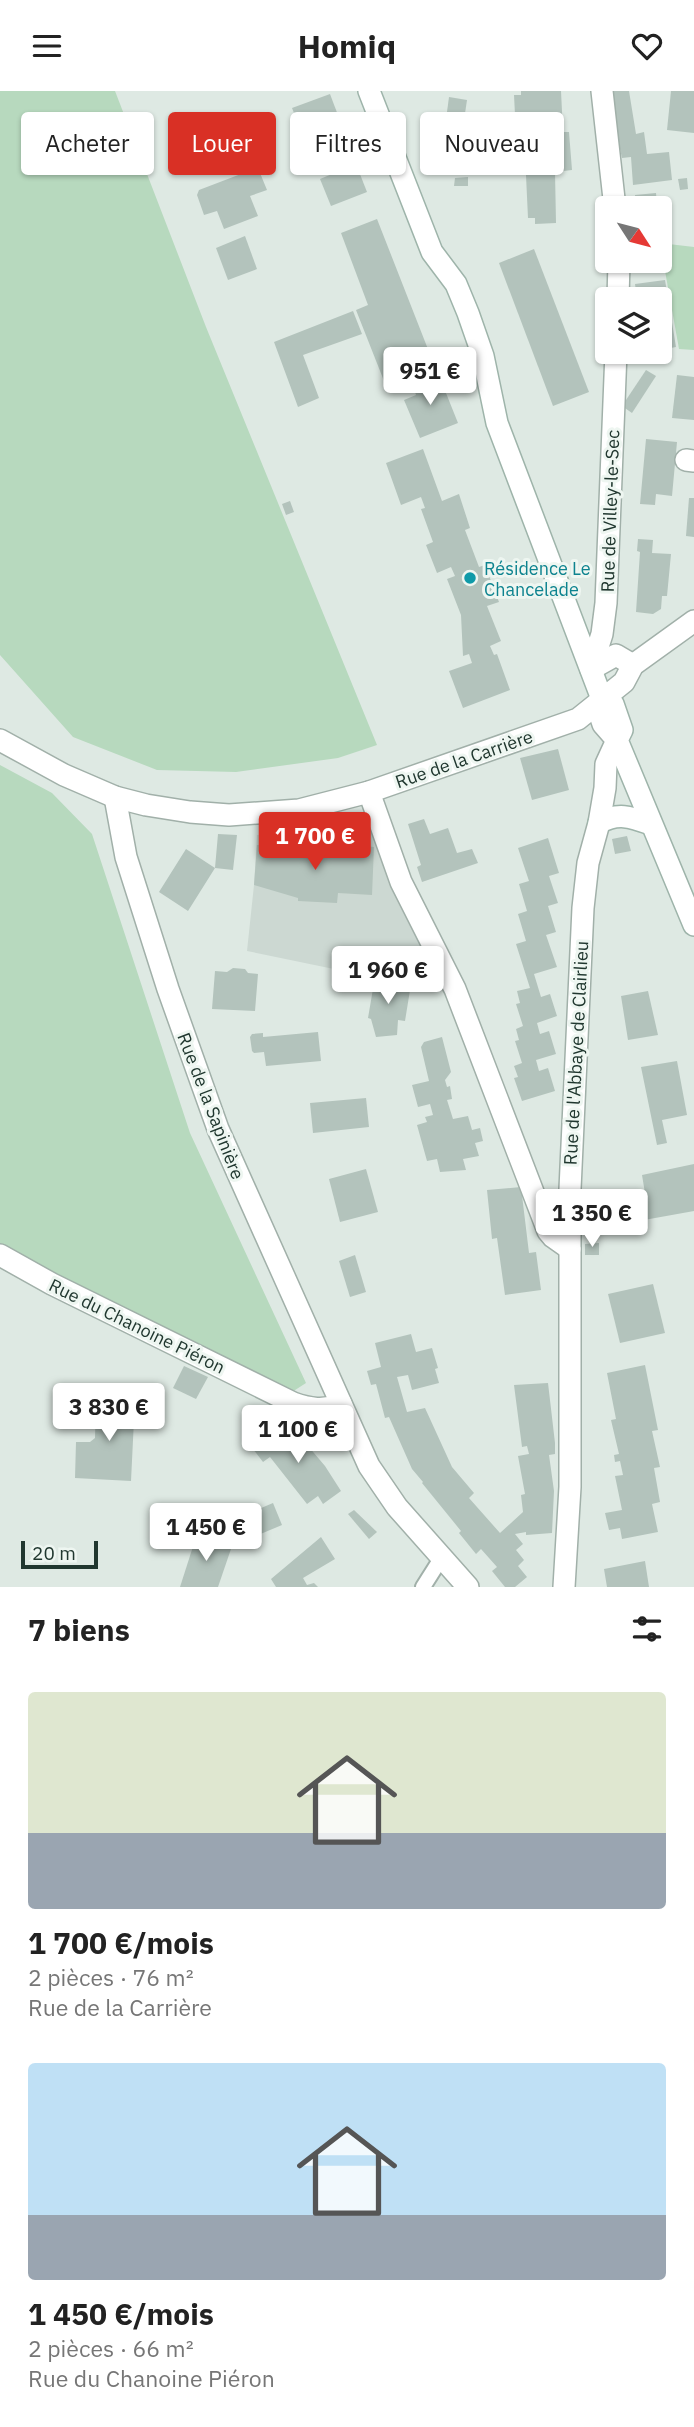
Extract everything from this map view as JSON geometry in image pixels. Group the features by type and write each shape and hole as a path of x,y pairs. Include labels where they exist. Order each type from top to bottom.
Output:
{"street":[{"path":"369,91 429,245 456,284 468,313 483,356 497,423 602,699 613,703 619,718 622,730 617,740 694,925"},
{"path":"602,91 614,196"},
{"name":"Rue de Villey-le-Sec","path":"591,669 602,634 606,603 616,364"},
{"name":"Rue de la Carrière","path":"0,740 64,775 115,797 176,810 229,815 299,810 369,792 578,719 624,682 633,665 694,621"},
{"path":"591,669 616,655 633,665"},
{"name":"Rue de l'Abbaye de Clairlieu","path":"565,1587 570,1487 569,1189 583,908 589,863 599,823 606,764 617,740"},
{"path":"369,792 401,882 455,989 548,1231 552,1237 570,1249"},
{"name":"Rue de la Sapinière","path":"115,797 125,857 194,1067 244,1189 341,1403"},
{"path":"599,823 609,817 621,815 651,824"},
{"name":"Rue du Chanoine Piéron","path":"0,1255 52,1284 293,1403 307,1408 328,1409 341,1403"},
{"path":"341,1403 369,1466 384,1490 468,1587"}],"lane":[{"path":"423,1587 442,1557"}],"shaded area":[{"path":"362,817 369,820 394,892 450,993 247,951 257,835 309,830"}],"green space":[{"path":"0,91 115,91 123,112 21,112 21,175 147,175 206,327 377,745 338,758 236,772 157,770 73,737 0,655"},
{"path":"672,244 694,247 694,350 679,349 672,310 672,287 668,287 665,273 672,273"},
{"path":"0,765 52,793 92,834 190,1133 306,1383 292,1392 39,1268 0,1243"}],"building":[{"path":"521,91 561,91 562,112 515,112 514,95 521,95"},
{"path":"612,91 629,91 636,134 644,132 647,154 669,152 672,180 633,185 631,157 622,158"},
{"path":"671,91 694,91 694,133 667,130"},
{"path":"330,94 337,112 294,112 292,108"},
{"path":"449,97 467,100 465,112 447,112"},
{"path":"564,132 569,132 572,170 564,171"},
{"path":"238,175 261,175 267,190 250,196 258,216 224,229 217,211 204,215 197,195 199,190"},
{"path":"330,175 360,175 367,192 331,206 320,179"},
{"path":"526,175 555,175 556,223 535,224 535,218 528,218"},
{"path":"468,177 468,186 454,186 455,178"},
{"path":"687,178 688,189 680,190 678,179"},
{"path":"656,193 656,196 635,196"},
{"path":"377,219 433,362 384,381 356,310 368,305 341,233"},
{"path":"245,236 257,269 228,280 216,248"},
{"path":"534,249 589,392 553,406 499,263"},
{"path":"665,280 666,287 635,287 635,284"},
{"path":"353,311 362,334 303,355 319,398 298,407 274,342"},
{"path":"672,323 676,347 672,348"},
{"path":"646,370 656,376 632,413 622,406"},
{"path":"438,373 458,423 420,438 404,400 416,395 412,383"},
{"path":"677,375 694,377 694,420 672,418"},
{"path":"646,439 677,442 672,496 656,494 655,505 640,504"},
{"name":"Résidence Le Chancelade","path":"423,449 442,501 459,494 470,528 465,530 479,567 485,565 499,602 487,606 501,641 490,646 494,655 497,654 510,690 463,708 449,671 472,663 469,654 463,656 461,615 447,579 455,576 451,567 437,573 426,545 433,542 421,509 425,508 421,497 401,505 386,463"},
{"path":"689,498 694,498 694,537 686,536"},
{"path":"290,501 294,512 286,515 282,504"},
{"path":"638,539 653,540 652,553 671,554 667,596 662,596 661,609 653,614 636,612 640,552 637,551"},
{"path":"558,749 569,790 532,800 520,758"},
{"path":"424,819 430,834 448,828 457,853 472,849 478,863 422,882 417,867 421,865 408,824"},
{"path":"218,834 237,835 233,870 215,868"},
{"path":"627,836 631,851 615,854 612,839"},
{"path":"548,838 559,873 549,876 558,903 548,906 556,932 546,935 557,967 534,974 541,997 550,994 557,1016 537,1023 540,1034 549,1031 556,1054 536,1060 539,1071 548,1068 555,1091 522,1101 514,1078 518,1077 514,1066 522,1063 515,1041 519,1040 516,1029 523,1026 516,1004 520,1003 517,991 530,988 516,944 526,941 518,914 527,911 519,884 529,881 518,848"},
{"path":"305,842 304,855 339,856 339,844 374,847 372,895 338,893 337,903 298,901 298,898 254,885 257,845"},
{"path":"186,849 215,868 188,911 159,892"},
{"path":"233,968 258,974 255,1011 212,1009 215,971 227,972"},
{"path":"375,977 411,984 405,1021 398,1020 397,1035 376,1037 371,1019 368,1018"},
{"path":"648,991 658,1035 628,1040 621,996"},
{"path":"318,1032 321,1061 266,1066 264,1052 252,1051 252,1034 263,1033 263,1037"},
{"path":"442,1037 451,1072 445,1080 447,1087 450,1086 452,1099 447,1100 453,1119 468,1116 472,1130 480,1128 483,1141 475,1143 479,1156 463,1159 466,1170 440,1172 437,1159 427,1161 417,1125 427,1122 425,1117 433,1115 430,1104 418,1107 412,1085 429,1081 421,1047 424,1042"},
{"path":"677,1061 687,1115 662,1120 667,1143 657,1145 641,1067"},
{"path":"366,1098 369,1127 313,1133 310,1103"},
{"path":"694,1164 694,1211 644,1220 639,1194 645,1193 642,1175"},
{"path":"366,1169 378,1212 340,1222 329,1179"},
{"path":"521,1187 529,1253 536,1252 541,1290 505,1295 497,1238 492,1239 487,1190"},
{"path":"599,1243 599,1255 585,1255 585,1244"},
{"path":"355,1255 366,1292 350,1297 339,1261"},
{"path":"653,1284 665,1333 620,1343 608,1294"},
{"path":"411,1334 416,1352 432,1348 439,1383 412,1390 408,1375 397,1377 407,1412 425,1408 452,1467 474,1493 469,1498 500,1533 523,1512 521,1495 525,1494 518,1456 529,1454 527,1446 522,1447 514,1385 548,1383 555,1443 555,1454 549,1455 554,1491 552,1533 515,1534 523,1544 516,1550 524,1560 518,1566 527,1577 515,1587 505,1587 492,1571 497,1567 481,1549 476,1554 412,1469 389,1417 385,1418 376,1384 371,1385 367,1371 381,1367 375,1343"},
{"path":"645,1365 658,1430 652,1431 660,1467 654,1468 660,1502 652,1504 658,1532 622,1539 620,1528 609,1530 605,1513 622,1510 615,1476 623,1475 620,1461 615,1462 614,1455 619,1454 611,1420 616,1419 607,1373"},
{"path":"184,1366 208,1377 196,1399 173,1388"},
{"path":"96,1397 135,1399 131,1481 75,1478 76,1442 90,1442 95,1438"},
{"path":"282,1424 297,1433 325,1466 341,1491 323,1504 318,1496 307,1504 270,1457 263,1462 253,1449"},
{"path":"273,1503 282,1525 251,1538 242,1516"},
{"path":"354,1510 377,1532 369,1539 348,1514"},
{"path":"197,1534 232,1546 218,1587 180,1587"},
{"path":"321,1537 335,1559 303,1578 307,1585 314,1583 318,1587 276,1587 271,1579"},
{"path":"645,1561 649,1587 607,1587 604,1569"}],"place":[{"name":"Résidence Le Chancelade","path":"470,578"}]}
